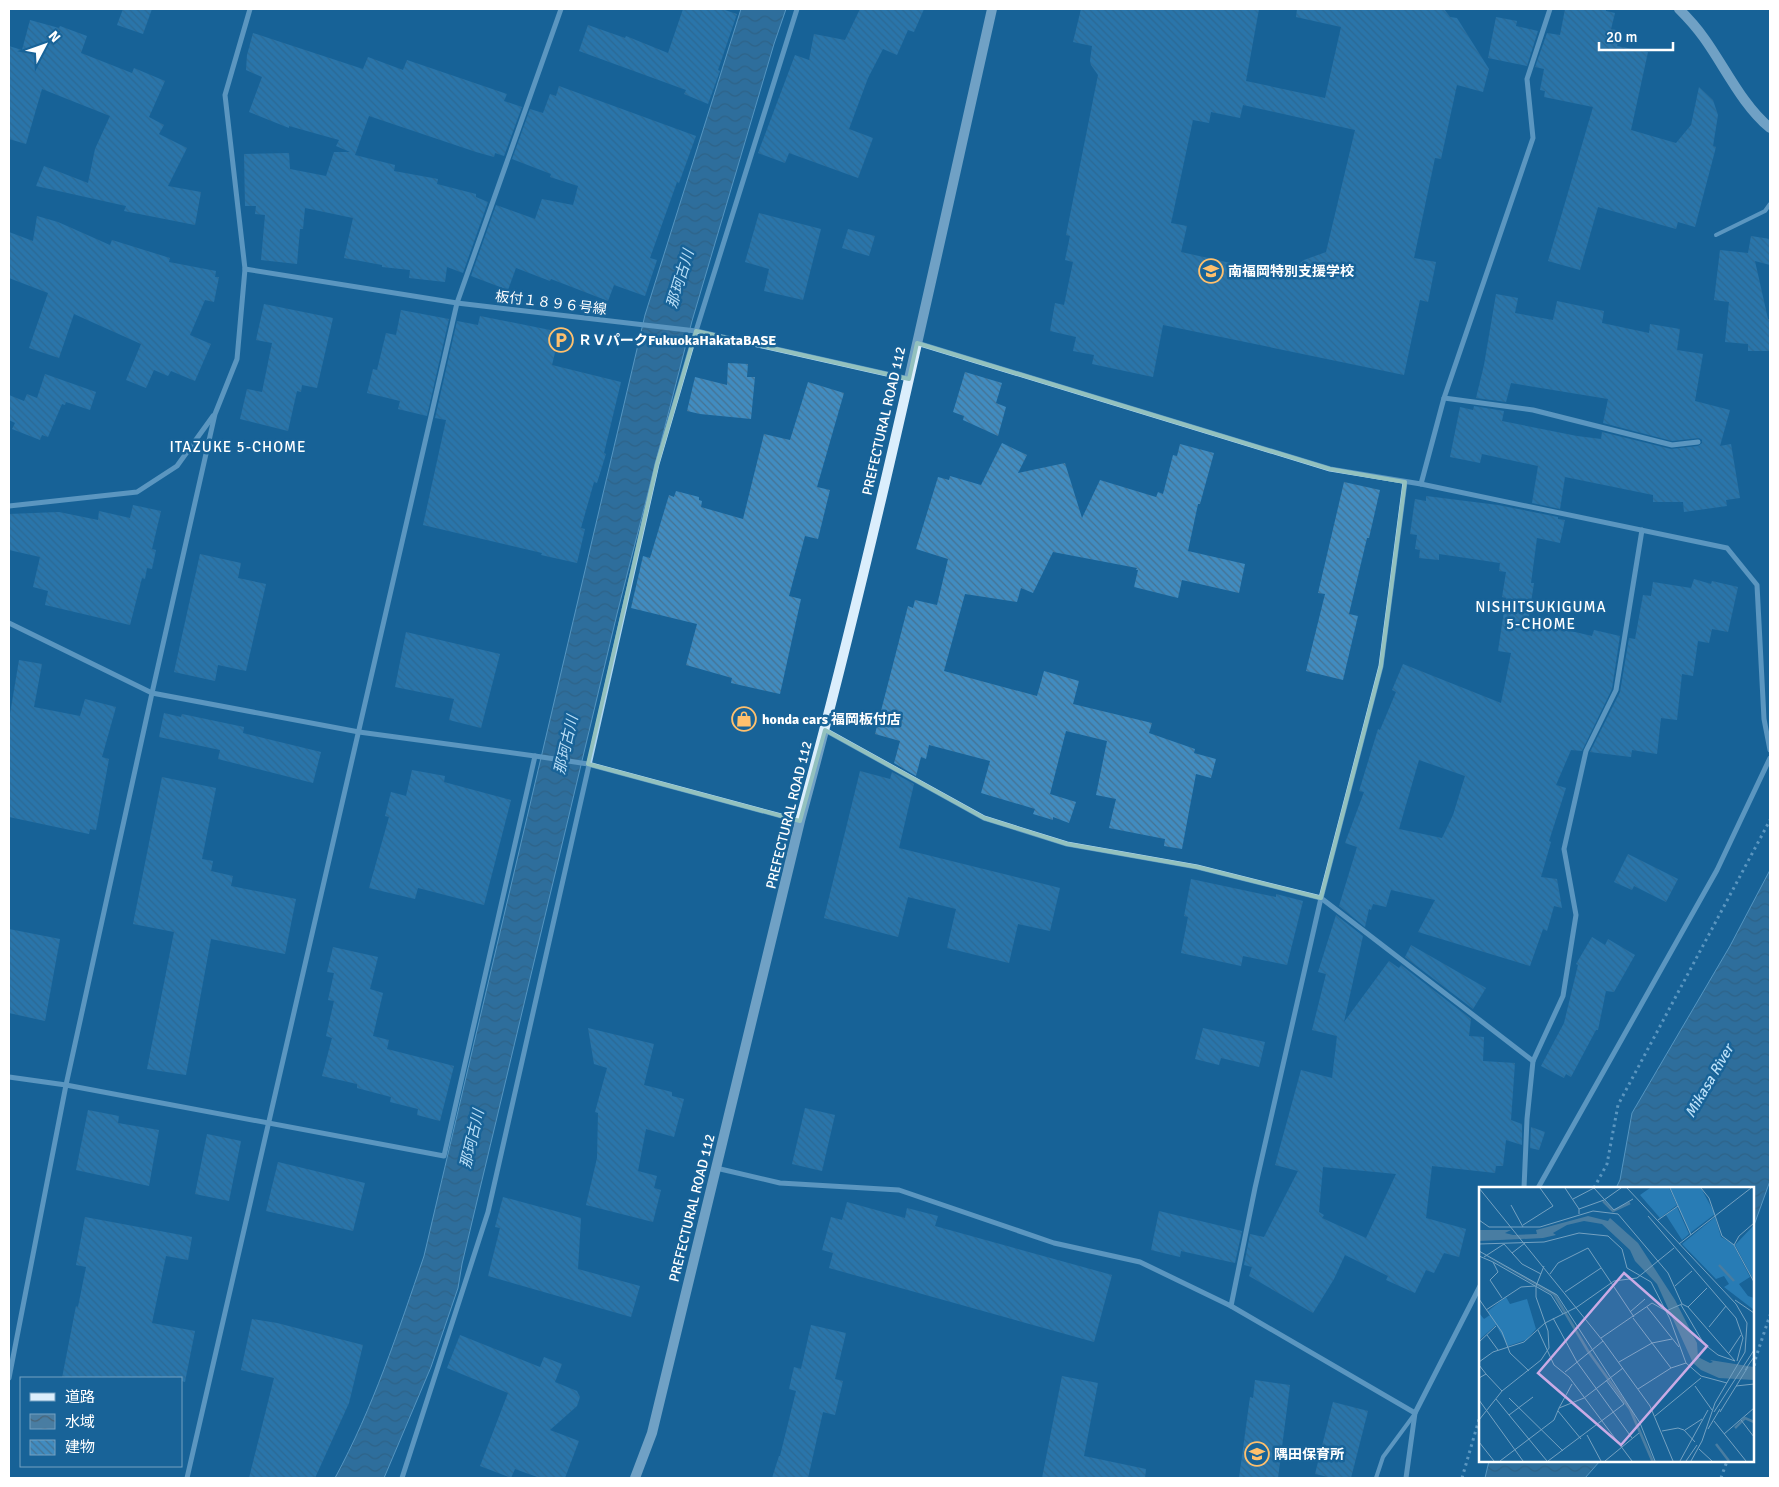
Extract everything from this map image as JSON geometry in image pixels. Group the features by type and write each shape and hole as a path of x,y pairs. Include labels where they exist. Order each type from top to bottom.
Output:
{"main road":[{"name":"PREFECTURAL ROAD 112","path":"636,1478 652,1433 800,821 910,379 992,9"},
{"path":"1679,9 1704,37 1745,99 1770,128"}],"street":[{"path":"9,1378 66,1085 152,693 215,414 237,359 245,268 225,95 250,9"},
{"path":"187,1478 457,303 561,9"},
{"path":"402,1478 488,1212 657,464 695,331 797,9"},
{"path":"1421,484 1444,398 1533,138 1527,79 1550,9"},
{"name":"板付１８９６号線","path":"245,268 457,303 695,331"},
{"path":"695,331 910,379"},
{"path":"917,343 1330,469 1421,484 1727,548 1757,585 1764,719 1770,750"},
{"path":"1444,398 1533,410 1672,445 1698,442"},
{"path":"9,506 137,492 177,466 215,414"},
{"path":"1231,1306 1255,1188 1321,898 1381,666 1405,482"},
{"path":"1524,1187 1527,1119 1533,1061 1563,996 1576,915 1564,850 1586,751 1616,690 1642,530"},
{"path":"9,623 152,693 359,732 588,764 800,821"},
{"path":"824,730 984,818 1067,844 1197,867 1321,898 1533,1061"},
{"path":"9,1077 66,1085 444,1156 535,756"},
{"path":"1539,1187 1717,870 1770,758"},
{"path":"716,1168 780,1183 899,1190 1054,1243 1140,1262 1231,1306 1415,1413"},
{"path":"1406,1478 1415,1413 1479,1288"}],"lane":[{"path":"1716,235 1765,212 1770,204"},
{"path":"1376,1478 1383,1457 1415,1413"}],"path":[{"path":"1595,1187 1607,1164 1618,1105 1770,820"},
{"path":"1754,1367 1770,1314"},
{"path":"1462,1478 1479,1419"},
{"path":"1721,1478 1727,1462"}],"highlighted area":[{"path":"696,331 909,379 917,343 1330,469 1405,482 1381,666 1321,898 1197,867 1067,844 984,818 825,730 800,821 588,764 657,464"}],"water":[{"name":"那珂古川","path":"741,9 786,9 692,321 617,614 462,1264 458,1288 431,1367 384,1478 335,1478 373,1397 424,1256 645,315"},
{"name":"Mikasa River","path":"1770,870 1770,1181 1754,1225 1754,1187 1616,1187 1620,1180 1632,1113 1730,946"},
{"path":"1489,1462 1599,1462 1585,1478 1485,1478"}],"building":[{"path":"123,9 152,9 143,34 117,25"},
{"path":"683,9 722,9 737,14 708,104 684,94 686,90 579,51 588,25 625,38 626,36 668,53"},
{"path":"860,9 924,9 914,32 908,30 897,55 883,49 868,78 849,129 873,138 858,178 789,153 785,163 758,153 795,55 809,60 814,34 845,40"},
{"path":"1081,9 1259,9 1246,81 1325,98 1341,27 1296,17 1297,9 1444,9 1450,17 1457,18 1489,69 1483,92 1457,85 1441,159 1435,158 1414,258 1436,262 1428,302 1420,300 1404,375 1163,325 1153,377 1092,364 1094,355 1073,351 1076,337 1050,331 1055,303 1064,305 1073,262 1065,260 1070,236 1066,235 1098,75 1090,61 1092,46 1073,42","holes":["1243,105 1355,130 1326,252 1304,260 1285,275 1181,252 1187,226 1171,223 1193,120 1209,123 1211,112 1240,118"]},
{"path":"1565,9 1606,9 1606,11 1615,13 1611,29 1621,31 1617,46 1648,52 1631,130 1676,143 1691,125 1699,87 1713,100 1718,115 1713,146 1716,147 1695,227 1678,222 1676,229 1598,207 1580,270 1548,261 1593,107 1544,97 1545,91 1540,90 1544,69 1535,67 1547,33 1560,35"},
{"path":"1496,17 1517,21 1516,26 1538,31 1527,66 1488,58"},
{"path":"30,20 59,28 60,26 87,36 81,53 132,73 134,68 165,81 149,117 164,125 159,134 187,148 168,186 201,192 195,225 124,211 126,206 36,186 44,166 88,183 95,149 110,116 42,89 26,144 9,139 9,46 22,50"},
{"path":"253,33 363,69 368,57 403,70 407,60 507,94 504,101 522,107 504,156 495,153 494,157 476,152 369,116 355,155 395,165 394,171 438,179 437,184 476,194 476,197 488,202 463,273 447,267 445,282 409,278 410,270 382,267 382,265 344,258 353,218 305,208 303,229 300,229 297,264 261,260 265,215 255,214 256,206 245,206 244,154 289,153 290,169 326,176 334,152 350,152 336,146 339,140 289,126 289,128 249,112 262,77 246,70 247,55"},
{"path":"559,86 696,136 679,183 677,182 650,258 657,260 645,296 614,285 608,301 516,268 508,290 471,276 496,205 535,219 542,199 573,205 578,186 550,177 551,174 512,159 530,109 543,113 550,94 556,96"},
{"path":"759,213 821,229 803,300 764,291 769,269 745,262"},
{"path":"37,216 58,222 110,245 112,240 170,258 169,262 216,271 215,277 219,277 214,302 205,300 190,335 211,344 195,381 171,371 168,376 154,370 146,388 126,380 141,344 74,314 59,358 29,348 48,293 9,278 9,232 33,241"},
{"path":"848,229 875,236 869,256 842,248"},
{"path":"1751,236 1770,239 1770,265 1755,261 1768,319 1770,319 1770,351 1748,351 1748,344 1725,342 1729,302 1714,300 1720,250 1748,253"},
{"path":"1496,294 1518,298 1515,313 1553,320 1557,301 1604,311 1602,323 1649,333 1650,324 1680,329 1677,350 1703,354 1695,401 1730,410 1720,446 1731,444 1740,498 1726,500 1727,506 1684,512 1683,502 1653,502 1653,495 1565,477 1560,509 1532,503 1538,466 1482,454 1480,463 1450,457 1460,407 1473,410 1474,406 1504,411 1502,421 1577,436 1601,439 1602,432 1671,449 1698,446 1702,443 1702,440 1699,438 1672,441 1603,423 1608,399 1511,383 1506,402 1476,398 1484,365"},
{"path":"264,304 333,318 317,388 302,385 301,392 297,391 288,431 240,419 247,389 262,392 272,343 256,340"},
{"path":"401,310 449,319 427,416 398,409 400,401 367,393 373,369 377,370 386,333 396,335"},
{"path":"480,316 560,332 552,365 621,382 604,453 606,454 597,483 594,482 581,528 585,529 577,563 423,525 446,420 435,418 457,321 478,325"},
{"path":"728,363 748,364 747,377 755,377 751,419 687,411 695,377 727,385"},
{"path":"965,372 1002,383 996,403 1006,407 998,436 963,420 964,416 953,412"},
{"path":"45,374 96,392 90,410 66,402 65,405 62,404 48,437 42,435 40,440 12,429 15,423 9,420 9,395 24,401 27,394 37,398"},
{"path":"808,382 844,393 817,487 830,490 818,539 805,536 789,596 801,599 780,694 731,683 732,678 686,665 697,624 631,608 643,556 650,558 669,495 674,497 676,491 699,497 699,500 702,501 701,507 743,519 764,434 790,440"},
{"path":"1002,443 1027,455 1018,473 1065,463 1082,518 1100,480 1156,497 1158,492 1163,494 1173,455 1177,456 1180,444 1214,453 1200,504 1198,504 1188,551 1245,564 1239,593 1182,580 1178,598 1134,587 1137,568 1053,552 1033,593 1021,588 1017,602 965,594 944,671 1037,696 1044,671 1079,681 1073,704 1152,723 1149,733 1195,749 1194,753 1216,759 1211,778 1196,774 1182,849 1164,846 1165,839 1109,828 1116,799 1096,795 1107,741 1066,731 1050,794 1076,802 1069,823 1053,817 1053,820 1033,814 1035,809 981,793 990,761 929,745 926,759 921,757 916,776 894,763 900,741 875,734 908,606 913,608 915,600 937,605 948,559 916,549 938,477 949,480 950,476 981,485"},
{"path":"1344,482 1380,490 1349,614 1358,616 1343,680 1306,671 1325,594 1318,593"},
{"path":"1426,496 1498,505 1565,520 1560,543 1537,538 1531,583 1534,583 1528,621 1592,636 1594,630 1620,636 1612,689 1582,751 1571,750 1556,785 1566,788 1549,841 1551,842 1541,877 1557,879 1562,908 1554,906 1547,931 1543,929 1530,966 1418,932 1435,900 1391,890 1386,907 1373,904 1371,910 1369,909 1365,927 1339,906 1357,847 1345,843 1364,792 1359,791 1378,729 1380,730 1396,692 1392,690 1403,664 1501,703 1511,653 1498,651 1506,598 1502,597 1506,572 1499,571 1500,563 1439,554 1439,560 1419,558 1420,550 1415,549 1417,535 1410,534 1415,499 1426,501","holes":["1419,760 1465,776 1453,815 1442,838 1399,829"]},
{"path":"133,505 161,511 152,549 156,550 152,569 147,568 145,579 142,578 130,625 45,605 48,591 33,587 40,557 9,550 9,514 59,512 98,520 99,511 130,518"},
{"path":"200,554 241,563 238,578 266,584 246,671 218,665 215,681 174,672"},
{"path":"1694,579 1711,584 1712,581 1738,587 1728,632 1712,629 1709,643 1698,641 1693,676 1682,674 1677,720 1661,718 1657,754 1632,750 1631,757 1590,752 1620,692 1629,638 1635,639 1643,595 1651,596 1653,582 1691,588"},
{"path":"406,632 500,654 481,728 449,720 454,699 395,687"},
{"path":"19,660 42,664 34,707 80,716 85,699 116,707 102,757 109,759 96,830 90,829 89,834 9,817 9,720"},
{"path":"164,713 181,717 182,714 244,727 243,733 321,752 313,783 218,759 220,750 159,737"},
{"path":"412,770 445,776 444,782 511,800 484,905 418,888 415,899 369,888 389,817 385,816 391,792 406,796"},
{"path":"860,771 890,779 892,772 914,784 899,848 1060,888 1050,931 1018,924 1009,963 947,948 956,909 908,897 898,937 824,918"},
{"path":"162,777 216,788 202,859 213,861 211,871 233,876 231,886 296,899 285,954 211,939 186,1075 147,1069 174,932 133,924"},
{"path":"1628,854 1678,879 1666,902 1634,886 1632,890 1614,882"},
{"path":"1191,879 1276,897 1276,894 1303,901 1287,965 1243,956 1241,966 1181,953 1188,917 1184,916"},
{"path":"1336,915 1363,936 1344,1022 1389,961 1399,968 1401,965 1471,1019 1469,1036 1484,1037 1483,1061 1515,1063 1511,1120 1522,1124 1522,1145 1506,1140 1503,1166 1496,1166 1495,1173 1432,1166 1426,1218 1466,1229 1459,1257 1444,1253 1434,1273 1426,1270 1415,1293 1386,1280 1388,1276 1345,1255 1334,1279 1313,1313 1249,1276 1252,1267 1244,1265 1250,1234 1264,1237 1298,1171 1275,1165 1301,1070 1332,1078 1337,1036 1312,1030 1326,974 1318,972","holes":["1323,1167 1396,1174 1366,1238 1322,1218 1324,1215 1319,1212"]},
{"path":"9,929 60,939 45,1021 9,1013"},
{"path":"1592,937 1605,945 1608,939 1635,955 1614,992 1606,991 1598,1030 1596,1030 1571,1077 1566,1074 1564,1078 1541,1066 1564,1023 1578,965 1576,964"},
{"path":"1411,945 1486,988 1473,1009 1405,957"},
{"path":"333,947 378,957 370,989 383,993 373,1036 389,1040 387,1049 454,1066 440,1121 417,1115 418,1109 390,1102 391,1097 357,1088 357,1084 322,1076 332,1038 326,1036 334,1001 328,1000 334,973 327,972"},
{"path":"588,1028 654,1044 644,1085 672,1092 672,1096 684,1099 674,1137 646,1129 638,1171 657,1176 654,1188 661,1190 653,1222 586,1205 597,1158 598,1113 595,1112 607,1068 594,1064"},
{"path":"1203,1028 1265,1042 1259,1067 1221,1058 1219,1065 1195,1059"},
{"path":"805,1108 835,1115 822,1171 792,1164"},
{"path":"88,1110 119,1116 118,1123 159,1130 149,1186 76,1170"},
{"path":"1531,1127 1545,1132 1539,1150 1530,1148"},
{"path":"207,1134 241,1141 229,1201 195,1194"},
{"path":"278,1162 365,1183 353,1231 266,1211"},
{"path":"503,1197 581,1218 578,1269 640,1286 631,1317 488,1276 500,1228 495,1227"},
{"path":"847,1202 905,1218 907,1208 938,1216 935,1226 1112,1275 1094,1342 829,1268 833,1253 822,1250 831,1217 842,1220"},
{"path":"1159,1211 1242,1231 1235,1263 1181,1251 1180,1257 1151,1250"},
{"path":"85,1217 192,1237 188,1260 166,1256 152,1323 195,1331 185,1382 182,1381 182,1377 62,1377 76,1306 78,1307 86,1267 76,1265"},
{"path":"252,1319 277,1323 363,1345 349,1403 315,1478 249,1478 274,1378 241,1370"},
{"path":"811,1325 846,1333 835,1379 843,1381 835,1415 823,1412 808,1478 772,1478 780,1456 796,1391 789,1389 794,1367 801,1369"},
{"path":"460,1335 540,1367 544,1357 562,1364 555,1382 577,1391 580,1397 577,1406 550,1430 579,1441 565,1478 540,1478 515,1469 511,1478 480,1466 508,1393 447,1368"},
{"path":"1062,1376 1098,1383 1084,1456 1146,1469 1145,1478 1042,1478"},
{"path":"1255,1380 1290,1385 1278,1478 1239,1478 1250,1397 1253,1398"},
{"path":"1333,1402 1368,1411 1351,1478 1332,1478 1315,1474"}],"place":[{"name":"南福岡特別支援学校","path":"1211,271"},
{"name":"ＲＶパークFukuokaHakataBASE","path":"561,340"},
{"name":"honda cars 福岡板付店","path":"744,719"},
{"name":"隅田保育所","path":"1257,1454"}],"district":[{"name":"ITAZUKE 5-CHOME","path":"238,447"},
{"name":"NISHITSUKIGUMA 5-CHOME","path":"1541,616"}]}
